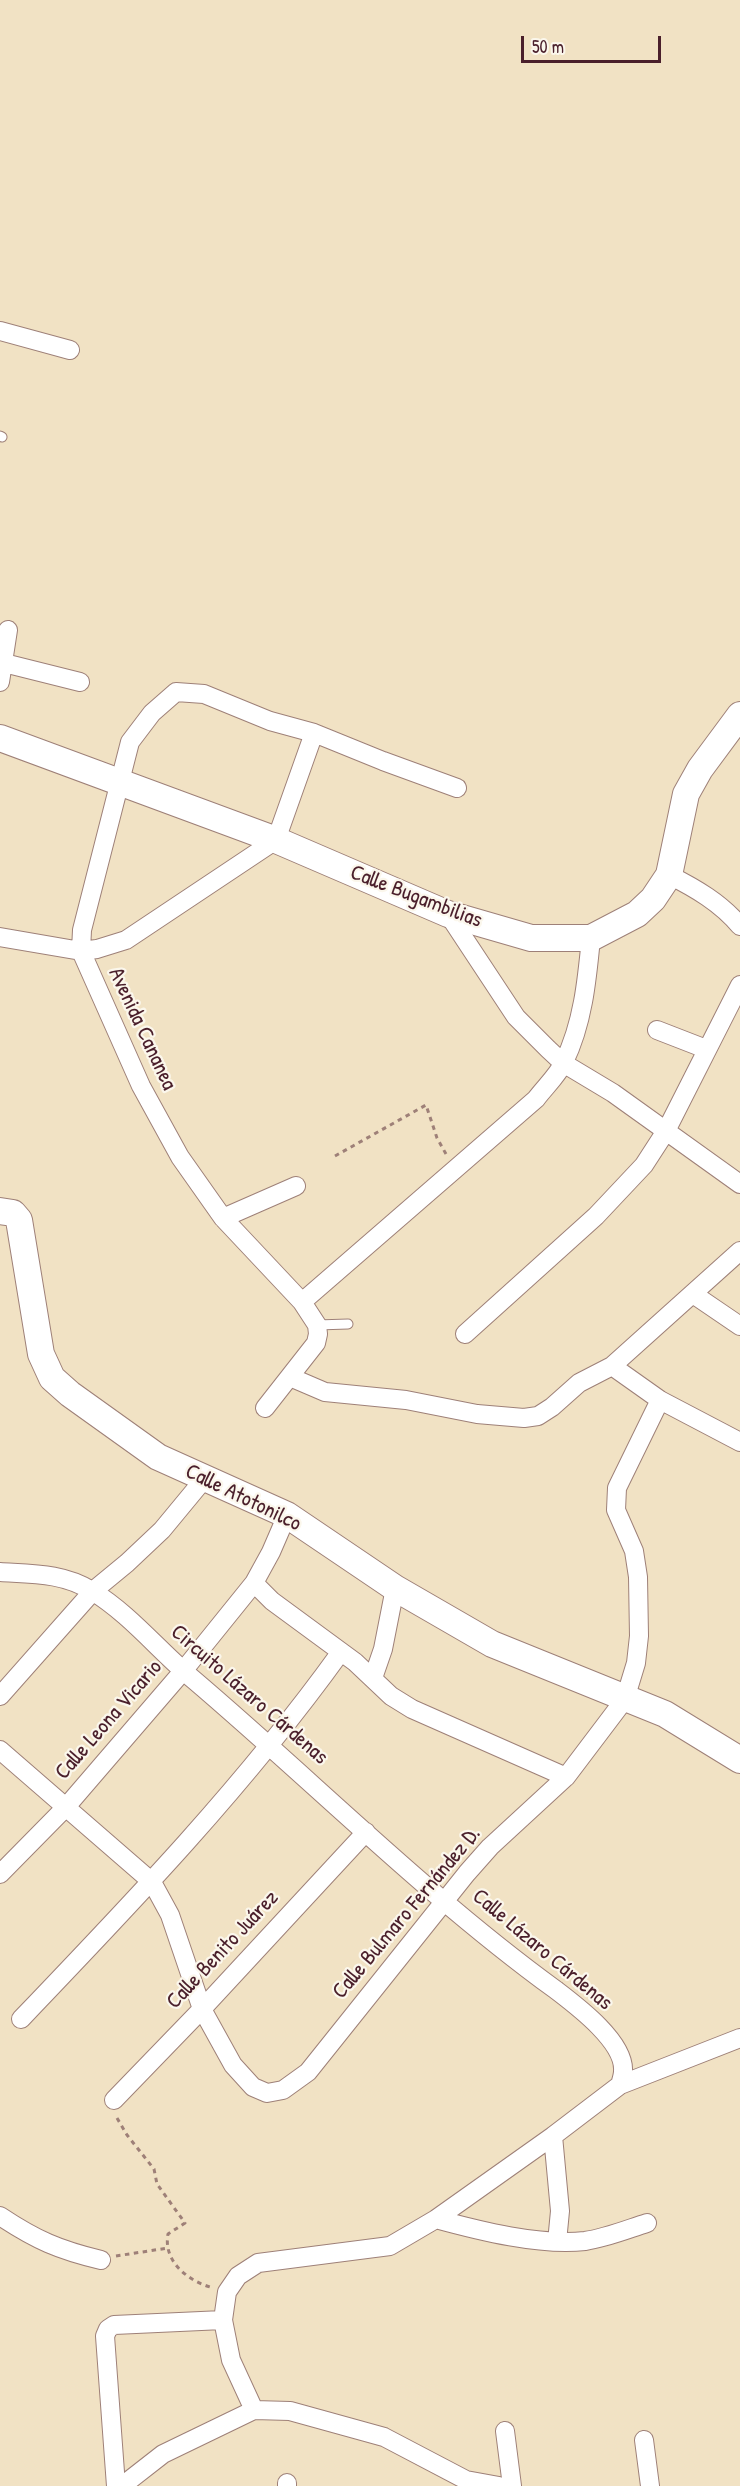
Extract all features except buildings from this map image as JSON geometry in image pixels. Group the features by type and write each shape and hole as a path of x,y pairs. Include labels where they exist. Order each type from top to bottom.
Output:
{"street":[{"path":"0,331 70,350"},
{"path":"0,682 8,630"},
{"path":"4,663 80,682"},
{"name":"Avenida Cananea","path":"314,733 270,721 204,694 176,692 152,713 130,742 118,781 82,930 81,951 136,1075 162,1127 191,1174 223,1218 302,1302 317,1325"},
{"name":"Calle Bugambilias","path":"0,738 276,840 448,914 531,938 591,938 637,914 653,899 669,875 686,795 700,769 740,715"},
{"path":"0,937 81,951 97,949 126,940 276,840 314,733 458,788"},
{"path":"669,875 694,887 731,915 740,926"},
{"path":"448,914 516,1017 563,1063 613,1093 737,1177"},
{"path":"302,1302 536,1099 563,1063 578,1023 591,938"},
{"path":"465,1334 596,1216 644,1165 666,1131 740,985"},
{"path":"657,1030 706,1049"},
{"path":"223,1218 296,1186"},
{"name":"Calle Atotonilco","path":"7,1212 19,1220 41,1354 52,1377 70,1394 158,1457 287,1515 395,1588 492,1644 666,1714 740,1760"},
{"path":"290,1377 326,1392 406,1400 477,1414 524,1418 538,1416 579,1383 612,1366 740,1251"},
{"path":"693,1294 740,1326"},
{"path":"265,1408 316,1343 317,1325"},
{"path":"612,1366 660,1400 740,1442"},
{"path":"625,1699 636,1663 639,1636 638,1577 634,1551 616,1509 617,1488 660,1400"},
{"path":"0,1696 93,1591 162,1530 205,1478"},
{"name":"Calle Leona Vicario","path":"0,1874 66,1807 183,1671 254,1583 287,1515"},
{"name":"Circuito Lázaro Cárdenas","path":"0,1572 66,1577 93,1591 131,1622 183,1671 444,1900"},
{"path":"254,1583 272,1600 373,1678 391,1696 412,1709 566,1777"},
{"path":"373,1678 383,1649 395,1588"},
{"path":"21,2019 152,1882 270,1745 340,1653"},
{"name":"Calle Bulmaro Fernández D.","path":"202,2009 232,2065 253,2087 267,2093 283,2090 308,2072 444,1900 490,1846 566,1777 625,1699"},
{"path":"0,1750 152,1882 170,1915 202,2009"},
{"name":"Calle Benito Juárez","path":"114,2100 366,1832"},
{"name":"Calle Lázaro Cárdenas","path":"444,1900 516,1962 591,2016 616,2050 624,2070 620,2085"},
{"path":"254,2410 231,2360 223,2320 226,2292 238,2276 258,2262 390,2246 436,2219 620,2085 740,2038"},
{"path":"553,2136 560,2211 557,2242"},
{"path":"0,2216 29,2235 63,2251 101,2260"},
{"path":"436,2219 476,2230 557,2242 587,2241 648,2223"},
{"path":"116,2486 105,2336 108,2329 114,2325 223,2320"},
{"path":"122,2486 163,2454 254,2410 290,2410 384,2437 466,2480 499,2486"},
{"path":"505,2431 512,2486"},
{"path":"644,2440 650,2486"}],"lane":[{"path":"317,1325 348,1324"}],"path":[{"path":"335,1156 426,1105 437,1138 454,1170"},
{"path":"114,2100 115,2113 119,2120 154,2169 157,2184 185,2223 168,2234 170,2257 181,2271 198,2283 226,2292"},
{"path":"101,2260 168,2248"}]}
